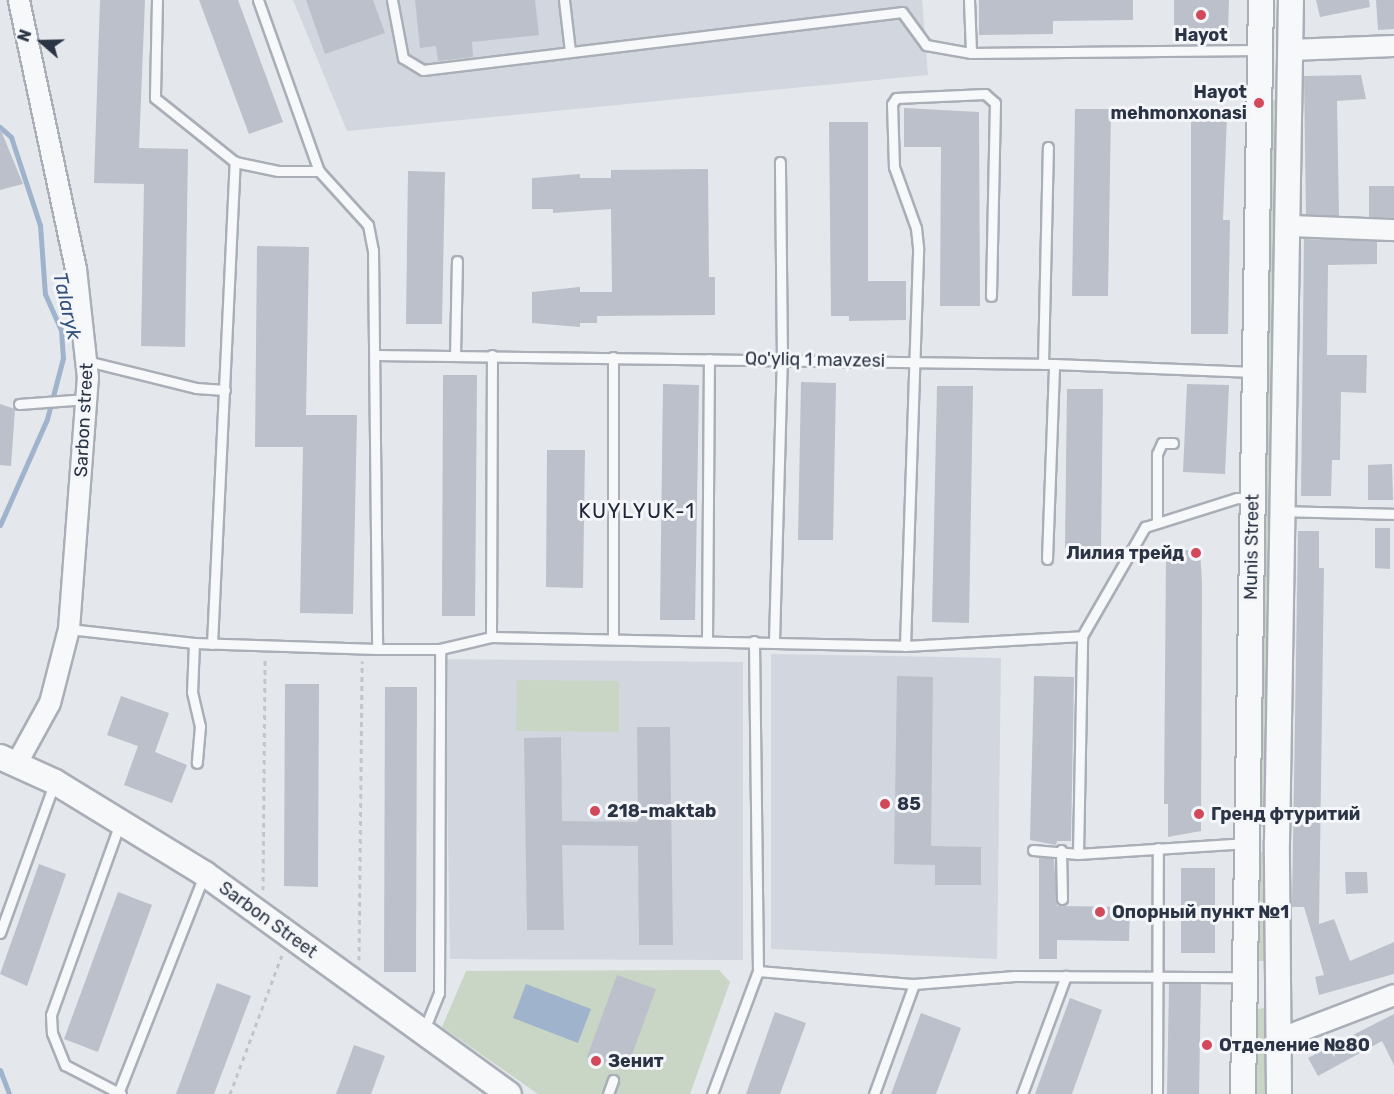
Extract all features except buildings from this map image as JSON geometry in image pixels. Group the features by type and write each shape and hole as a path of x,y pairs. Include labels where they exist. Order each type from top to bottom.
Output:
{"street":[{"name":"Munis Street","path":"1243,1094 1261,0"},
{"name":"Munis Street","path":"1279,1094 1277,842 1291,0"},
{"name":"Sarbon street","path":"8,760 50,703 69,629 87,399 87,361 76,269 20,9"},
{"path":"1260,50 1394,46"},
{"path":"1289,226 1394,230"},
{"name":"Sarbon Street","path":"8,760 55,782 205,874 509,1094"},
{"path":"1247,843 1277,842"},
{"path":"1245,984 1279,990"},
{"path":"1279,1039 1394,994"}],"lane":[{"path":"157,0 155,98 235,162 278,171 319,171"},
{"path":"258,0 319,171 368,225 375,355 376,650"},
{"path":"392,0 404,58 423,70 902,12"},
{"path":"564,0 570,51"},
{"path":"901,0 902,12 926,45 971,53 1260,50"},
{"path":"969,0 971,53"},
{"path":"905,646 916,362 916,228 894,167 892,104 896,98 985,94 995,103 991,296"},
{"path":"1043,364 1048,147"},
{"path":"213,644 235,162"},
{"path":"774,641 782,360 780,162"},
{"path":"455,355 457,261"},
{"name":"Qo'yliq 1 mavzesi","path":"375,355 1054,364 1255,372"},
{"path":"491,637 492,356"},
{"path":"613,638 614,357"},
{"path":"707,640 709,359"},
{"path":"87,361 196,388 225,390"},
{"path":"1047,559 1054,364"},
{"path":"19,405 87,399"},
{"path":"1157,523 1157,454 1162,442 1173,443"},
{"path":"1078,854 1082,636 1145,527 1237,498 1252,499"},
{"path":"1282,511 1394,514"},
{"path":"69,629 194,643 376,650 440,649 491,637 774,641 905,646 1082,636"},
{"path":"712,1094 758,971 753,641"},
{"path":"194,643 192,692 200,726 196,763"},
{"path":"423,1032 439,993 440,649"},
{"path":"0,933 55,782"},
{"path":"121,821 51,1015 51,1033 66,1065 83,1078 120,1092 205,874"},
{"path":"1033,850 1061,850 1078,854 1247,843"},
{"path":"1157,1094 1158,848"},
{"path":"1061,850 1062,898"},
{"path":"758,971 914,984 1066,976 1157,976 1245,984"},
{"path":"1022,1094 1066,976"},
{"path":"874,1094 914,984"},
{"path":"608,1094 613,1080"}],"path":[{"path":"263,915 265,646"},
{"path":"359,986 362,649"},
{"path":"230,1094 289,935"}],"shaded area":[{"path":"293,0 922,0 928,75 347,131"},
{"name":"85","path":"771,654 1001,658 997,959 771,949"},
{"name":"218-maktab","path":"445,659 743,662 743,960 450,959"}],"green space":[{"path":"1268,100 1278,100 1268,827 1256,827"},
{"path":"517,680 619,681 619,732 516,731"},
{"path":"1256,852 1268,852 1266,961 1254,961"},
{"name":"Зенит","path":"719,970 730,982 690,1094 538,1094 442,1027 466,971"},
{"path":"1264,1008 1270,1094 1251,1094 1253,1010"}],"water":[{"path":"526,984 591,1009 578,1043 513,1018"}],"waterway":[{"name":"Talaryk","path":"0,127 11,137 40,225 45,294 61,330 63,358 47,419 0,525"},
{"name":"Talaryk","path":"0,1070 9,1094"}],"place":[{"name":"Hayot","path":"1201,15"},
{"name":"Hayot mehmonxonasi","path":"1259,103"},
{"name":"Лилия трейд","path":"1196,553"},
{"name":"85","path":"885,804"},
{"name":"218-maktab","path":"595,811"},
{"name":"Гренд фтуритий","path":"1199,814"},
{"name":"Опорный пункт №1","path":"1100,912"},
{"name":"Отделение №80","path":"1207,1045"},
{"name":"Зенит","path":"596,1061"}],"district":[{"name":"KUYLYUK-1","path":"637,511"}]}
